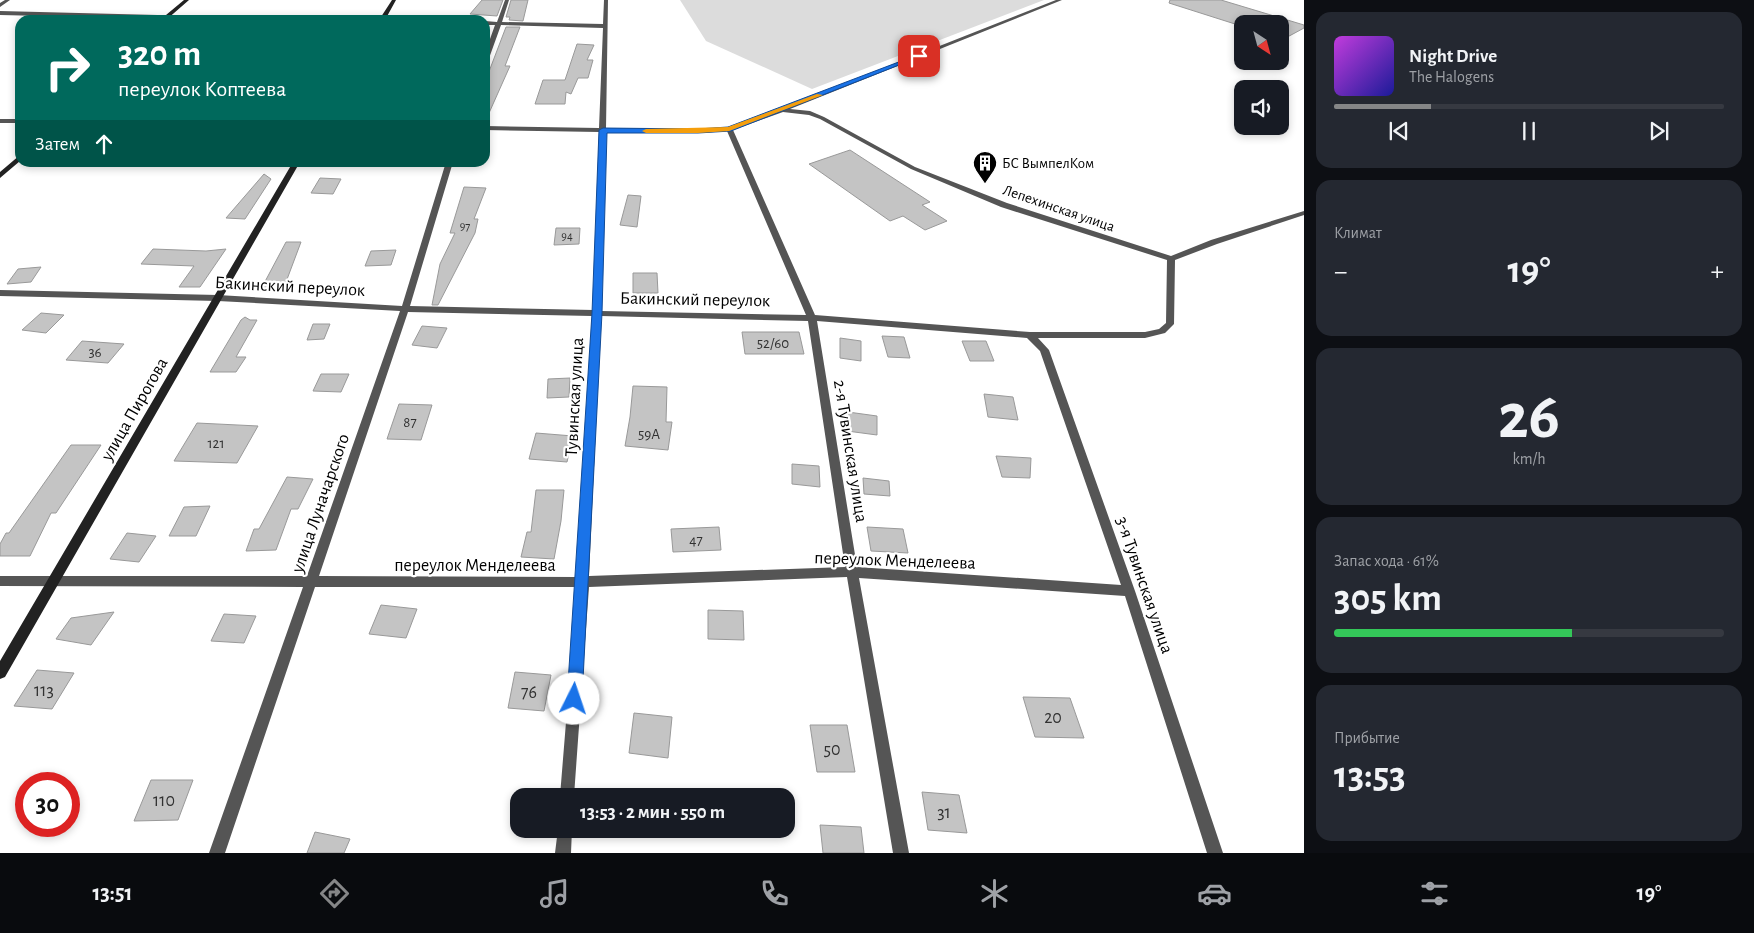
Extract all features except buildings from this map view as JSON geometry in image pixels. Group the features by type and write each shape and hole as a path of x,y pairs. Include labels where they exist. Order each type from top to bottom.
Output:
{"main road":[{"path":"170,15 187,0"},
{"path":"385,15 394,0"},
{"path":"0,176 15,162"},
{"name":"улица Пирогова","path":"0,673 294,167"}],"street":[{"path":"0,5 8,0"},
{"path":"490,46 507,0"},
{"name":"Тувинская улица","path":"569,788 583,582 597,313 606,0"},
{"path":"782,110 1060,0"},
{"path":"0,13 55,15"},
{"path":"490,23 605,26"},
{"name":"Лепехинская улица","path":"490,128 698,131 729,129 782,110 810,113 913,168 1004,205 1171,259"},
{"path":"0,121 15,121"},
{"name":"2-я Тувинская улица","path":"729,129 812,318 852,572 901,853"},
{"name":"улица Луначарского","path":"217,853 405,309 448,167"},
{"path":"1171,259 1214,242 1304,213"},
{"name":"Бакинский переулок","path":"0,293 218,298 405,309 812,318 1030,334 1145,336 1162,331 1170,324 1171,259"},
{"name":"3-я Тувинская улица","path":"1030,334 1044,350 1129,591 1215,853"},
{"name":"переулок Менделеева","path":"0,581 583,582 852,572 1129,591"},
{"path":"563,853 564,838"}],"shaded area":[{"path":"680,0 1044,0 812,89 706,41"}],"slow traffic":[{"path":"646,131 729,129 820,95"}],"place":[{"name":"БС ВымпелКом","path":"985,184"}],"route":[{"path":"574,699 583,582 597,313 603,130 698,131 729,129 919,56"}]}
